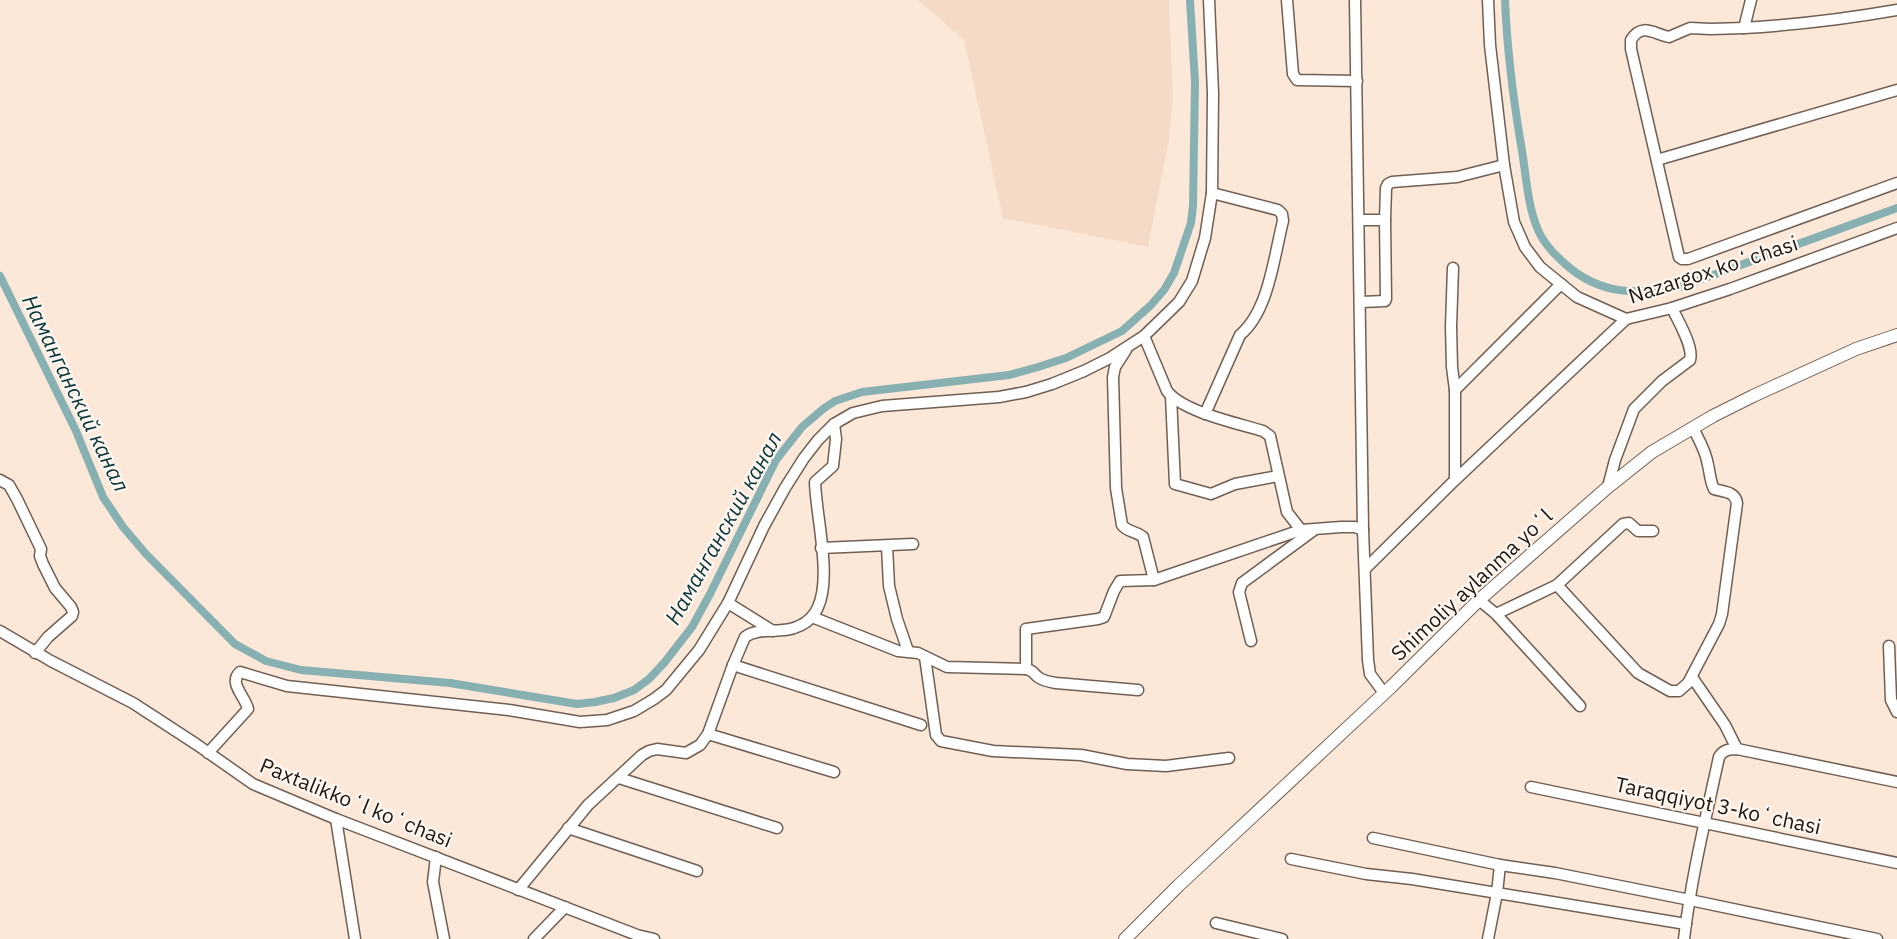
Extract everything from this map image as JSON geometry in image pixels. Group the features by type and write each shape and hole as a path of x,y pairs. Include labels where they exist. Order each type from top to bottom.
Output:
{"main road":[{"name":"Shimoliy aylanma yoʻl","path":"1125,939 1479,600 1608,487 1652,452 1753,396 1856,349 1897,334"}],"street":[{"path":"208,753 248,709 235,682 236,676 242,671 287,686 509,710 580,722 607,720 634,711 666,690 699,650 728,603 759,536 785,488 804,458 834,424 853,413 882,406 999,397 1026,392 1084,371 1144,336 1179,302 1192,281 1205,238 1212,193 1213,93 1209,0"},
{"path":"1287,0 1293,74 1298,80 1357,81"},
{"path":"1355,0 1363,530 1368,660 1370,674 1384,693"},
{"name":"Nazargox koʻchasi","path":"1488,0 1490,45 1504,165 1514,222 1525,247 1540,267 1577,297 1626,319 1672,308 1897,228"},
{"path":"1744,28 1751,0"},
{"path":"1897,10 1782,26 1690,28 1668,37 1649,30 1638,32 1631,40 1631,49 1679,257 1684,260 1897,183"},
{"path":"1657,160 1897,90"},
{"path":"1361,302 1386,299 1384,220 1388,184 1457,177 1504,165"},
{"path":"1205,414 1240,335 1246,330 1264,300 1282,221 1282,214 1278,210 1212,193"},
{"path":"1360,220 1384,220"},
{"path":"1453,268 1455,480"},
{"path":"1455,390 1561,284"},
{"path":"1608,487 1634,408 1692,356 1672,308"},
{"path":"1365,569 1455,480 1626,319"},
{"path":"1144,336 1171,396 1205,414 1263,431 1270,436 1287,512 1301,530"},
{"path":"1127,347 1115,367 1113,377 1116,488 1122,525 1143,537 1154,580"},
{"path":"1171,396 1175,483 1211,494 1235,484 1278,476"},
{"path":"518,890 588,805 642,755 657,749 686,753 700,745 708,734 745,637 755,632 787,630 800,626 812,617 819,607 824,580 815,482 833,466 836,439 834,424"},
{"path":"1557,585 1638,673 1670,691 1679,691 1684,688 1692,677 1722,614 1737,503 1730,493 1714,489 1703,447 1693,428"},
{"path":"0,480 9,484 34,532 41,549 40,556 55,588 73,612 72,616 48,637 35,653"},
{"path":"1496,614 1557,585 1623,524 1629,523 1638,531 1653,531"},
{"path":"1026,669 1026,630 1028,628 1104,617 1120,582 1154,580 1301,530 1355,527 1363,530"},
{"path":"1251,641 1239,592 1242,583 1314,530"},
{"path":"821,548 913,544"},
{"path":"883,546 903,651"},
{"path":"1479,600 1496,614 1580,706"},
{"path":"728,603 773,631"},
{"path":"812,617 947,667 1026,669 1031,670 1045,681 1138,690"},
{"name":"Paxtalikkoʻl koʻchasi","path":"0,631 35,653 133,703 253,784 336,819 565,907 635,937 654,939"},
{"path":"1889,646 1891,700 1897,712"},
{"path":"925,657 936,735 941,741 1002,752 1081,755 1127,764 1167,766 1229,758"},
{"path":"733,664 921,725"},
{"path":"1692,677 1725,725 1737,749"},
{"path":"708,734 834,772"},
{"path":"1684,939 1705,822 1719,757 1724,751 1737,749 1897,782"},
{"path":"619,777 777,828"},
{"name":"Taraqqiyot 3-koʻchasi","path":"1531,787 1897,863"},
{"path":"336,819 355,939"},
{"path":"568,828 697,871"},
{"path":"1372,838 1876,939"},
{"path":"436,857 433,882 444,939"},
{"path":"1291,859 1366,874 1406,878 1686,924"},
{"path":"1488,939 1500,865"},
{"path":"534,939 565,907"},
{"path":"1216,923 1282,939"}],"shaded area":[{"path":"918,0 1169,0 1173,96 1169,140 1148,247 1003,218 964,40"}],"waterway":[{"name":"Наманганский канал","path":"0,276 76,431 103,497 123,527 146,554 235,644 266,661 301,670 450,683 577,704 614,698 634,690 649,679 692,627 776,460 802,427 823,409 835,401 862,392 1009,375 1066,358 1122,331 1164,290 1174,273 1191,223 1193,206 1195,82 1190,0"},
{"name":"Наманганский канал","path":"1505,0 1513,91 1534,220 1552,252 1577,273 1591,281 1605,287 1635,291 1683,286 1897,208"}]}
